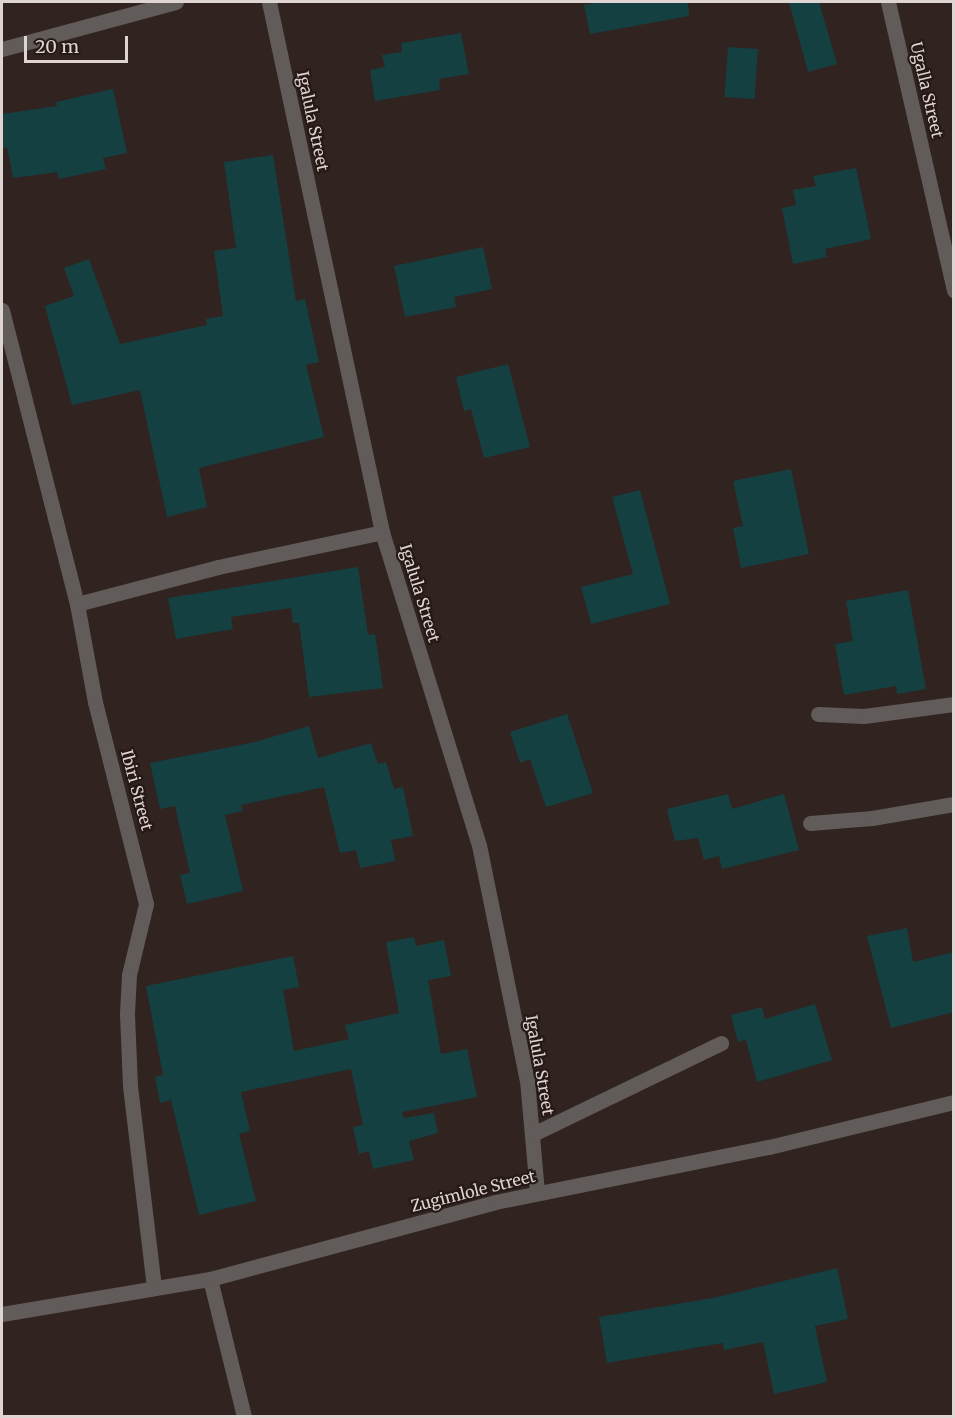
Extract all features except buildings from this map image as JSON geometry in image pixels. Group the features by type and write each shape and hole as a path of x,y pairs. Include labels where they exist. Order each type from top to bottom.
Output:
{"street":[{"path":"2,49 176,2"},
{"name":"Igalula Street","path":"269,2 382,531 479,845 526,1080 537,1193"},
{"name":"Ugalla Street","path":"888,2 954,291"},
{"name":"Ibiri Street","path":"2,310 77,604 95,702 146,904 129,975 127,1014 130,1086 154,1286"},
{"path":"77,604 218,567 382,531"},
{"path":"818,714 864,717 954,704"},
{"path":"810,824 872,818 954,804"},
{"path":"533,1134 721,1043"},
{"name":"Zugimlole Street","path":"2,1314 154,1286 210,1279 537,1193 769,1147 954,1102"},
{"path":"210,1279 244,1416"}]}
